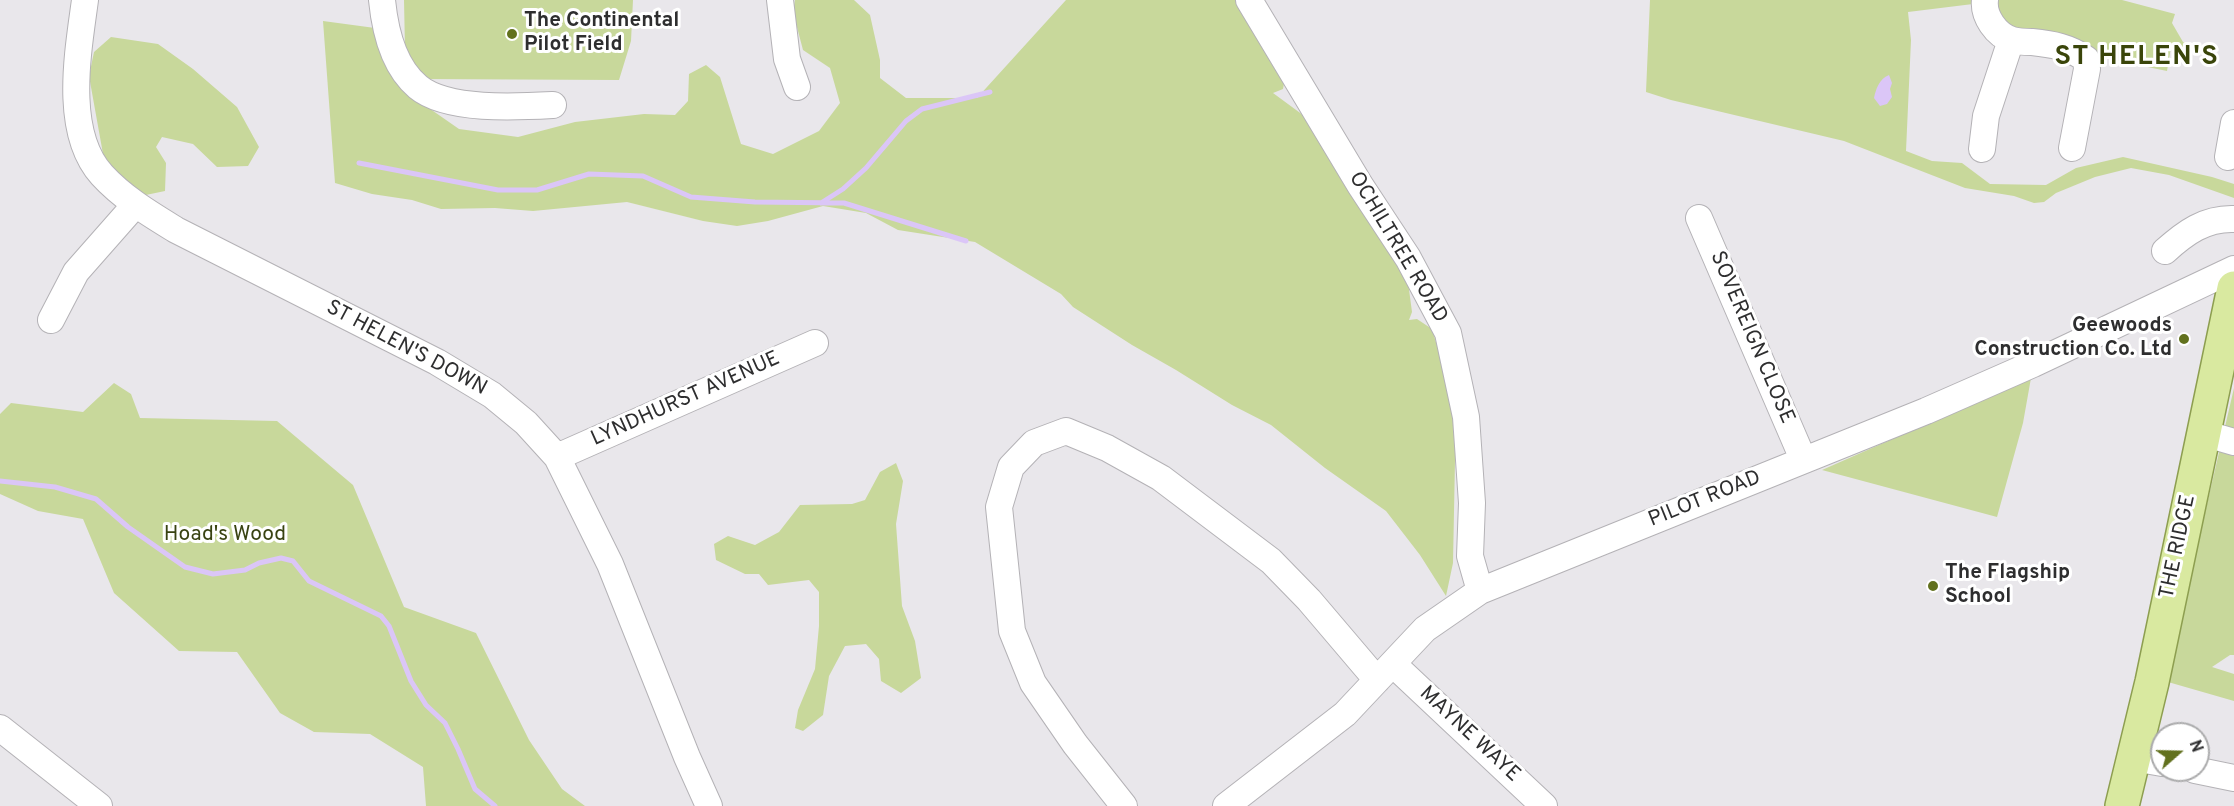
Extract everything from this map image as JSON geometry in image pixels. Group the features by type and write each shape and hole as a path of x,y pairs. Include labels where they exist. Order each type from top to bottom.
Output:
{"main road":[{"name":"THE RIDGE","path":"2122,806 2148,760 2152,682 2234,288"}],"street":[{"name":"ST HELEN'S DOWN","path":"85,0 79,43 77,109 84,146 101,174 135,205 186,235 437,362 492,395 526,423 557,457 610,564 675,729 710,806"},
{"path":"382,0 389,41 396,58 407,76 419,88 434,96 481,106 505,108 553,105"},
{"path":"780,0 787,59 797,87"},
{"name":"OCHILTREE ROAD","path":"1249,0 1349,167 1408,258 1448,333 1466,417 1472,502 1470,556 1480,591"},
{"path":"1985,0 1984,11 1993,26 2011,40 2072,50 2086,59 2087,69 2072,148"},
{"path":"1982,150 1994,117 2011,40"},
{"path":"2228,157 2234,123"},
{"path":"51,320 76,272 135,205"},
{"name":"SOVEREIGN CLOSE","path":"1699,218 1803,459"},
{"path":"2165,251 2197,226 2213,221 2234,219"},
{"name":"PILOT ROAD","path":"1226,806 1345,714 1425,629 1480,591 1926,411 2033,364 2234,269"},
{"name":"LYNDHURST AVENUE","path":"557,457 815,344"},
{"name":"MAYNE WAYE","path":"1124,806 1075,744 1033,683 1012,631 999,507 1011,467 1034,443 1066,431 1107,447 1161,478 1271,561 1385,672 1544,806"},
{"path":"2203,433 2234,442"},
{"path":"0,728 99,806"},
{"path":"2210,773 2234,778"}],"green space":[{"name":"The Continental Pilot Field","path":"404,0 633,0 631,41 619,80 416,79 405,50"},
{"path":"795,0 854,0 870,15 880,60 880,78 906,98 977,98 1066,0 1238,0 1285,78 1283,89 1273,93 1307,118 1408,282 1412,312 1409,320 1417,319 1432,329 1456,409 1453,563 1446,596 1420,555 1386,511 1325,468 1271,425 1232,405 1132,345 1073,307 1061,294 975,242 898,230 866,213 823,206 768,221 737,226 703,221 627,202 533,211 495,208 441,209 412,200 372,194 335,183 323,21 375,28 413,97 459,129 518,137 575,122 644,114 675,115 688,101 689,74 706,65 720,77 741,144 773,154 819,131 840,103 830,68 803,50 793,12"},
{"path":"1650,0 1973,0 1973,4 1908,12 1911,40 1906,151 1932,161 1962,163 1990,184 2046,185 2076,168 2123,157 2234,184 2234,198 2169,175 2131,168 2095,177 2056,193 2044,202 2034,203 2014,196 1965,188 1844,141 1646,92"},
{"path":"1993,0 2122,0 2175,14 2172,23 2183,42 2194,45 2193,51 2171,47 2167,71 2094,56 2083,42 2078,40 2028,31 2000,21"},
{"path":"111,37 158,44 193,69 237,107 259,147 248,166 217,167 193,144 162,137 156,147 166,163 165,191 141,196 105,165 89,76 94,52"},
{"path":"2031,378 2023,423 1997,517 1822,470"},
{"name":"Hoad's Wood","path":"114,383 131,394 140,418 277,421 353,485 404,607 476,633 529,740 562,789 585,806 426,806 423,767 370,734 314,732 280,713 237,652 179,651 114,593 83,519 38,511 0,494 0,414 11,403 83,412"},
{"path":"2234,388 2234,655 2230,655 2212,667 2234,674 2234,701 2168,682"},
{"path":"896,463 903,481 896,524 902,606 915,641 921,678 901,693 881,681 879,659 866,644 845,646 829,676 823,715 803,731 795,728 798,710 815,669 819,592 809,580 768,585 759,574 745,574 716,560 714,544 728,536 755,545 779,532 800,505 852,504 865,500 880,472"}],"shaded area":[{"path":"1889,75 1892,83 1890,89 1892,97 1887,104 1880,106 1874,98 1876,91 1880,82"}],"waterway":[{"path":"821,203 843,189 866,168 906,121 922,109 990,92"},
{"path":"359,163 498,190 537,190 589,174 643,176 691,197 755,202 844,203 966,241"},
{"path":"0,481 55,487 96,499 128,527 185,567 213,574 245,570 259,563 281,558 293,561 309,581 381,616 389,626 411,681 426,705 445,723 475,789 495,806"}],"place":[{"name":"The Continental Pilot Field","path":"512,34"},
{"name":"Geewoods Construction Co. Ltd","path":"2184,339"},
{"name":"The Flagship School","path":"1933,586"}],"district":[{"name":"ST HELEN'S","path":"2137,59"}]}
